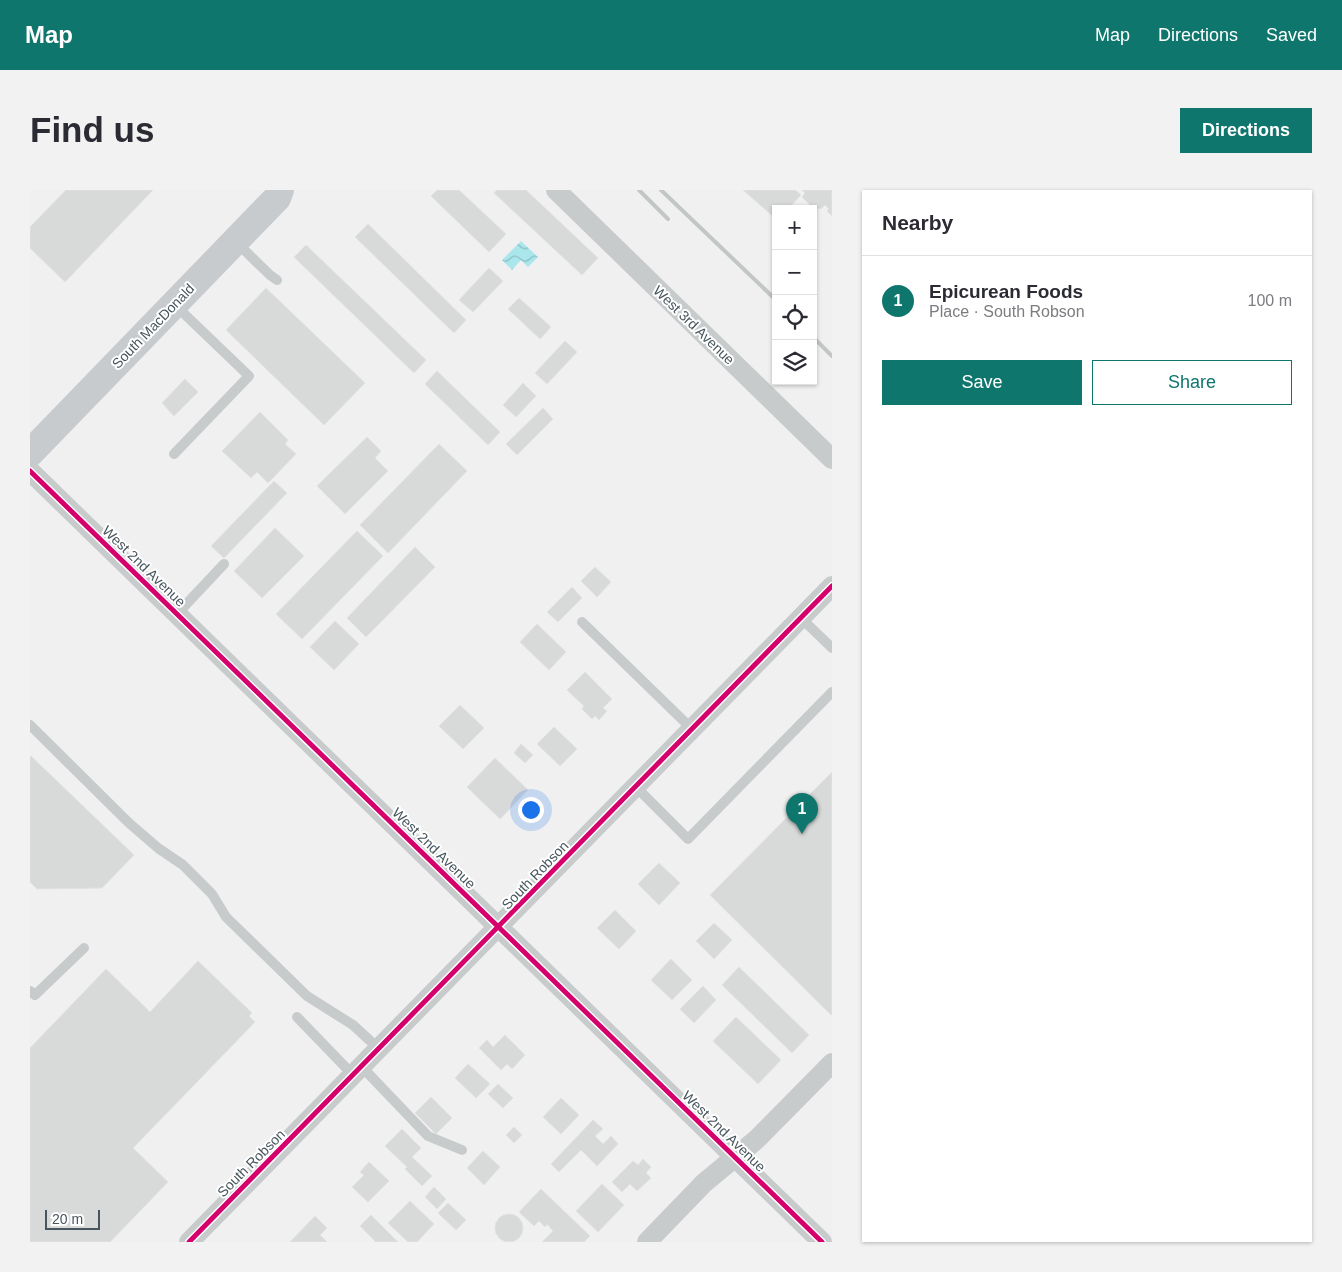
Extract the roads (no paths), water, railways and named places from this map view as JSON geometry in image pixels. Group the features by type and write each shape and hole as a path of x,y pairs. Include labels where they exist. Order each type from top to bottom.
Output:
{"street":[{"name":"West 3rd Avenue","path":"556,190 832,459"},
{"name":"South MacDonald","path":"30,454 174,304 285,193"},
{"name":"West 2nd Avenue","path":"30,471 822,1242"},
{"name":"South Robson","path":"189,1242 832,586"},
{"path":"647,1242 704,1183 757,1139 832,1063"}],"lane":[{"path":"235,242 277,280"},
{"path":"174,304 249,376 174,454"},
{"path":"177,614 224,564"},
{"path":"801,618 832,648"},
{"path":"582,622 692,729"},
{"path":"636,787 688,839 832,692"},
{"path":"30,725 129,823 158,848 189,870 212,894 226,918 307,996 353,1025 379,1049"},
{"path":"30,991 35,995 84,948"},
{"path":"297,1017 428,1136 462,1150"}],"water":[{"path":"521,241 538,257 528,267 521,260 512,270 502,260"}],"railway":[{"path":"639,190 668,219"},
{"path":"661,190 772,296"},
{"path":"816,340 832,356"}],"place":[{"name":"Epicurean Foods","path":"802,834"}]}
